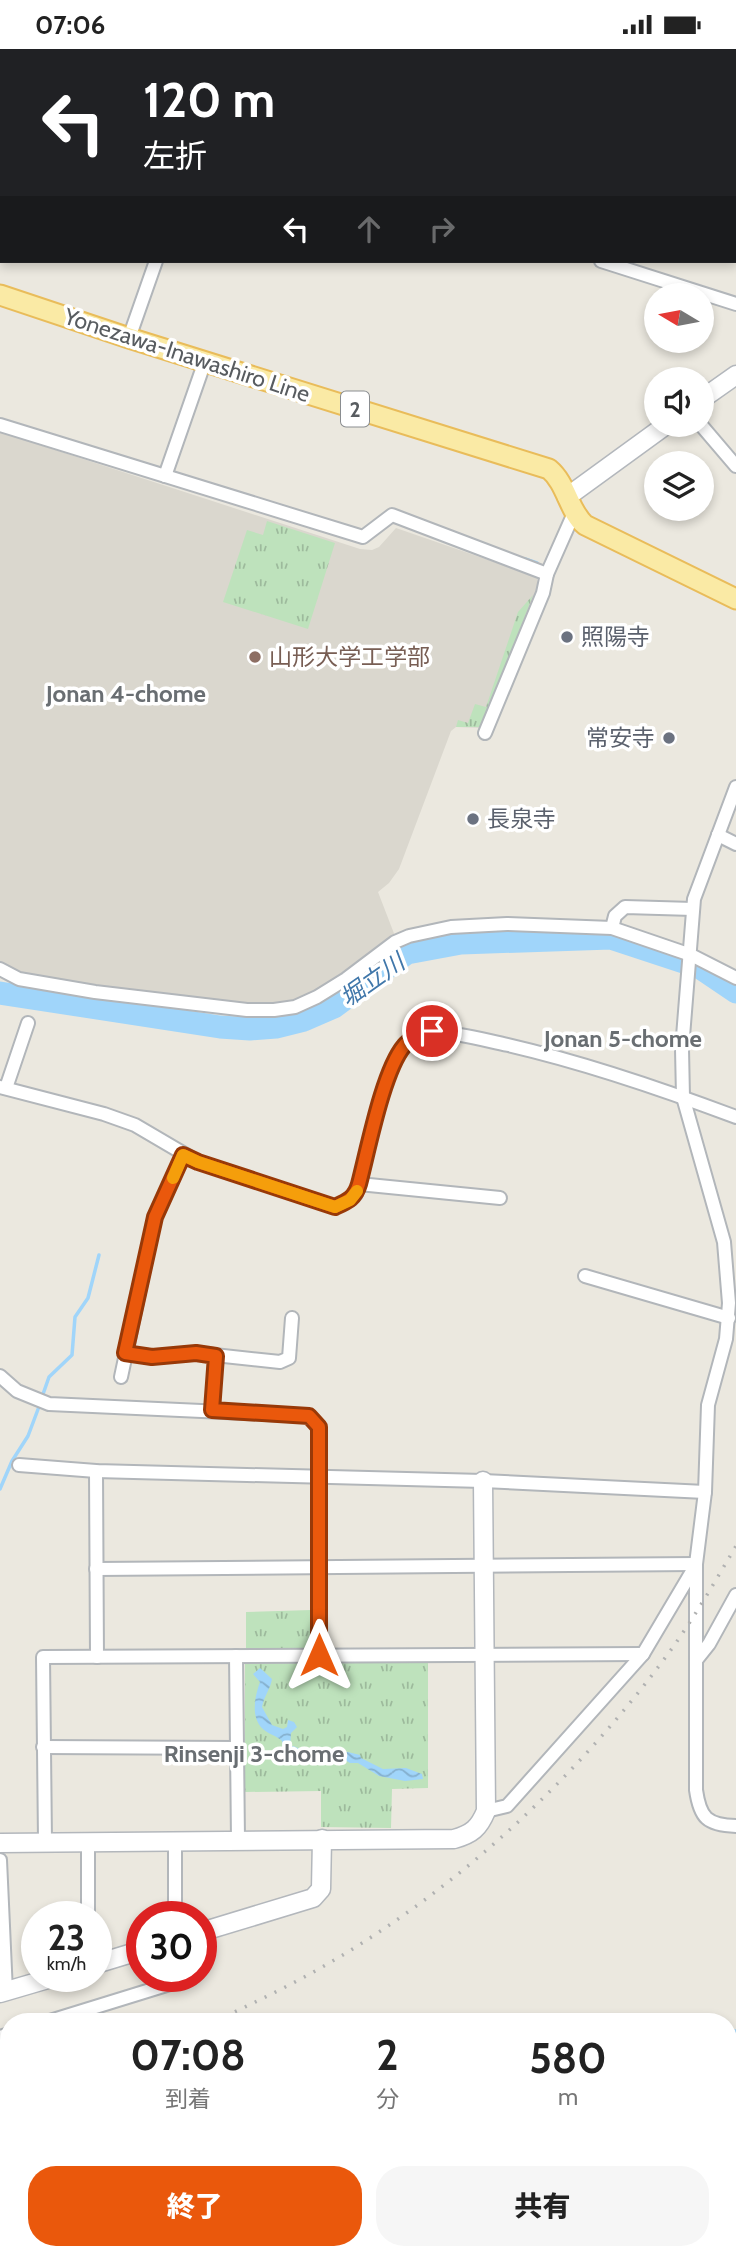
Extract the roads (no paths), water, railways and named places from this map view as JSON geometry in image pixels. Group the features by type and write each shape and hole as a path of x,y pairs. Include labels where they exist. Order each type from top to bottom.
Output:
{"main road":[{"name":"Yonezawa-Inawashiro Line","path":"0,295 550,469 559,477 571,505 585,525 736,599"}],"street":[{"path":"130,338 155,263"},
{"path":"607,263 736,304"},
{"path":"165,476 205,361"},
{"path":"714,391 736,375"},
{"path":"0,425 363,537 392,515 547,575"},
{"path":"485,733 542,593 571,505 652,437"},
{"path":"711,437 736,466"},
{"path":"736,787 696,892 682,1049 683,1097 730,1243 729,1318 708,1405 705,1492 696,1565 696,1790 699,1808 706,1819 716,1824 736,1826"},
{"path":"719,835 736,844"},
{"path":"612,928 615,916 625,908 693,909"},
{"path":"0,969 19,979 95,992 236,1009 274,1010 295,1007 317,997 395,942 427,931 450,927 507,924 612,928 691,957 736,978"},
{"path":"28,1023 3,1088 56,1100 135,1125 198,1162 335,1207 356,1194 392,1065 405,1045 417,1036 432,1031 547,1054 683,1097 736,1117"},
{"path":"121,1377 155,1217 183,1155"},
{"path":"359,1184 500,1198"},
{"path":"584,1276 729,1318"},
{"path":"125,1353 152,1357 196,1353 280,1362 289,1358 292,1318"},
{"path":"722,1355 736,1359"},
{"path":"212,1410 216,1356"},
{"path":"0,1376 17,1391 49,1404 309,1416 319,1427 319,1655"},
{"path":"19,1465 96,1471 318,1475 705,1492"},
{"path":"96,1471 97,1657"},
{"path":"0,1843 454,1839 471,1835 481,1823 486,1811 483,1481"},
{"path":"96,1569 696,1565"},
{"path":"486,1811 507,1806 643,1654 696,1565"},
{"path":"697,1658 709,1644 736,1595"},
{"path":"45,1842 43,1657 643,1654"},
{"path":"236,1656 238,1840"},
{"path":"43,1748 237,1748"},
{"path":"217,1927 313,1898 321,1889 322,1839"},
{"path":"175,1841 175,1901"},
{"path":"88,1842 88,1901"},
{"path":"0,1860 3,1992 21,1987"},
{"path":"76,2013 144,1992"}],"water":[{"path":"260,1668 272,1679 262,1707 272,1725 283,1729 287,1727 288,1720 294,1722 297,1727 291,1733 290,1748 298,1748 299,1753 348,1752 360,1755 383,1769 406,1768 422,1774 423,1779 405,1781 379,1776 358,1763 345,1760 308,1760 300,1756 281,1762 279,1757 283,1749 282,1741 263,1729 256,1719 255,1700 260,1682 253,1674"}],"waterway":[{"path":"525,559 537,563"},
{"name":"堀立川","path":"0,993 220,1027 276,1027 304,1020 334,1007 407,953 461,943 611,938 699,967 736,992"},
{"path":"42,1397 49,1377 72,1355 75,1317 88,1298 99,1255"},
{"path":"0,1489 12,1461 28,1436 40,1404"}],"railway":[{"path":"232,2013 297,1981 372,1936 419,1904 508,1831 590,1750 627,1706 682,1634 736,1546"}],"place":[{"name":"照陽寺","path":"567,637"},
{"name":"山形大学工学部","path":"255,657"},
{"name":"常安寺","path":"669,738"},
{"name":"長泉寺","path":"473,819"}],"district":[{"name":"Jonan 4-chome","path":"126,693"},
{"name":"Jonan 5-chome","path":"623,1038"},
{"name":"Rinsenji 3-chome","path":"254,1753"}]}
